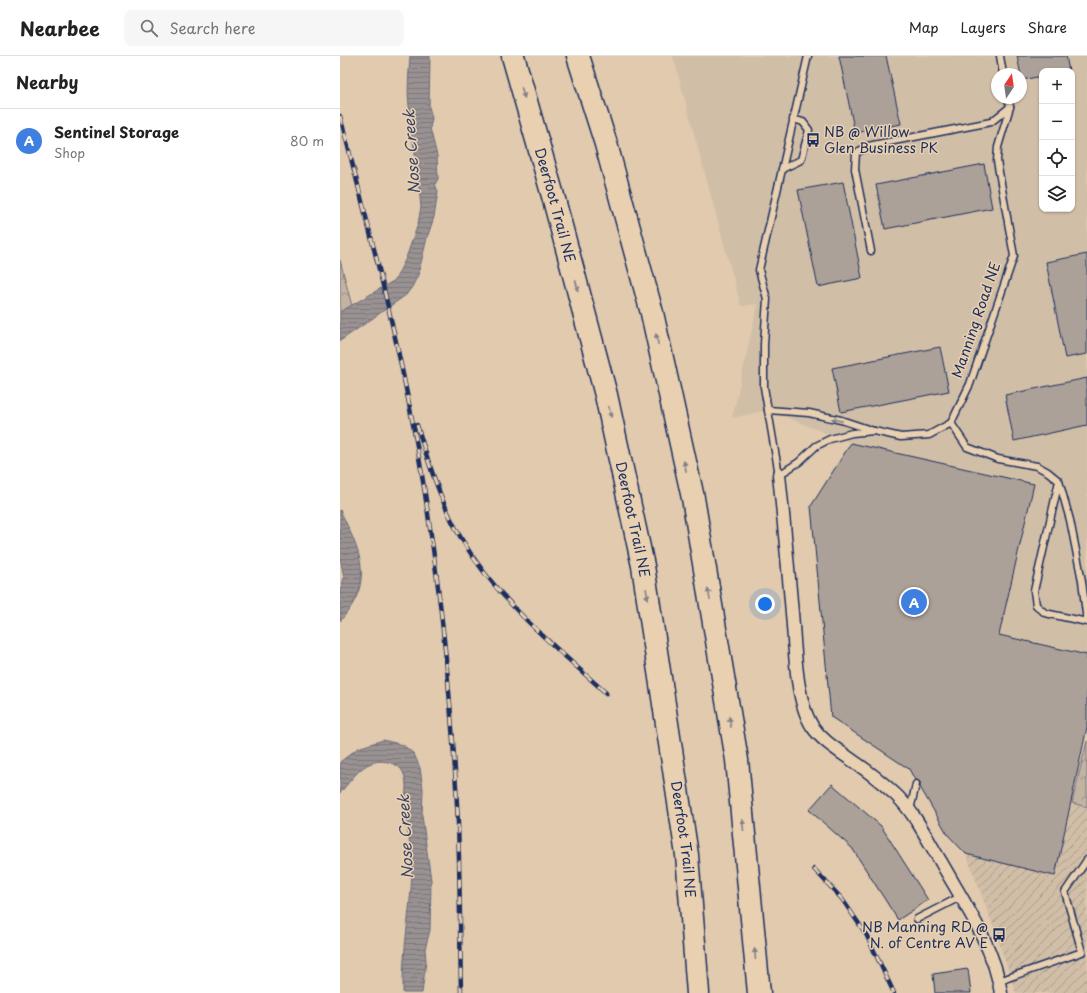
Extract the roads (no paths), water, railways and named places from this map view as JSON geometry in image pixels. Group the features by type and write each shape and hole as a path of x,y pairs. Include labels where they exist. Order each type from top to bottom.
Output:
{"highway":[{"name":"Deerfoot Trail NE","path":"513,56 553,196 608,403 643,566 687,856 698,993"},
{"path":"578,56 606,144 652,312 693,498 737,760 759,993"},
{"path":"686,993 687,856"}],"street":[{"path":"779,475 796,662 802,701 806,713 812,725 827,742 870,773 897,796 910,810 960,897 988,950 1000,987"}],"lane":[{"path":"808,56 758,270 767,299 763,365 764,387 779,475 799,462 816,446 830,439 852,433 874,431"},
{"path":"1000,56 1003,68"},
{"name":"Manning Road NE","path":"951,423 970,384 1014,256 997,161 998,147 1010,107 1009,104"},
{"path":"871,251 855,168 856,153 868,146 991,122 1010,107"},
{"path":"782,170 801,160 809,130 803,122 793,119"},
{"path":"768,410 809,413 841,420 874,431 901,437 929,435 951,423 967,447 998,459 1037,466 1048,472 1059,481 1070,520 1082,582 1087,622 1045,613 1036,605 1034,591 1059,481"},
{"path":"910,810 916,784"},
{"path":"1000,987 1082,952 1065,892 1087,860"},
{"path":"917,919 960,897"}],"railway":[{"path":"340,116 379,267 402,368 421,470 434,559 451,710 456,785 459,844 461,993"},
{"path":"417,425 441,497 454,525 475,561 509,602 547,640 606,693"},
{"path":"814,869 842,899 866,934 894,993"}],"place":[{"name":"NB @ Willow Glen Business PK","path":"813,140"},
{"name":"Sentinel Storage","path":"914,602"},
{"name":"NB Manning RD @ N. of Centre AV E","path":"999,935"}],"water label":[{"name":"Nose Creek","path":"412,152"},
{"name":"Nose Creek","path":"406,837"}]}
